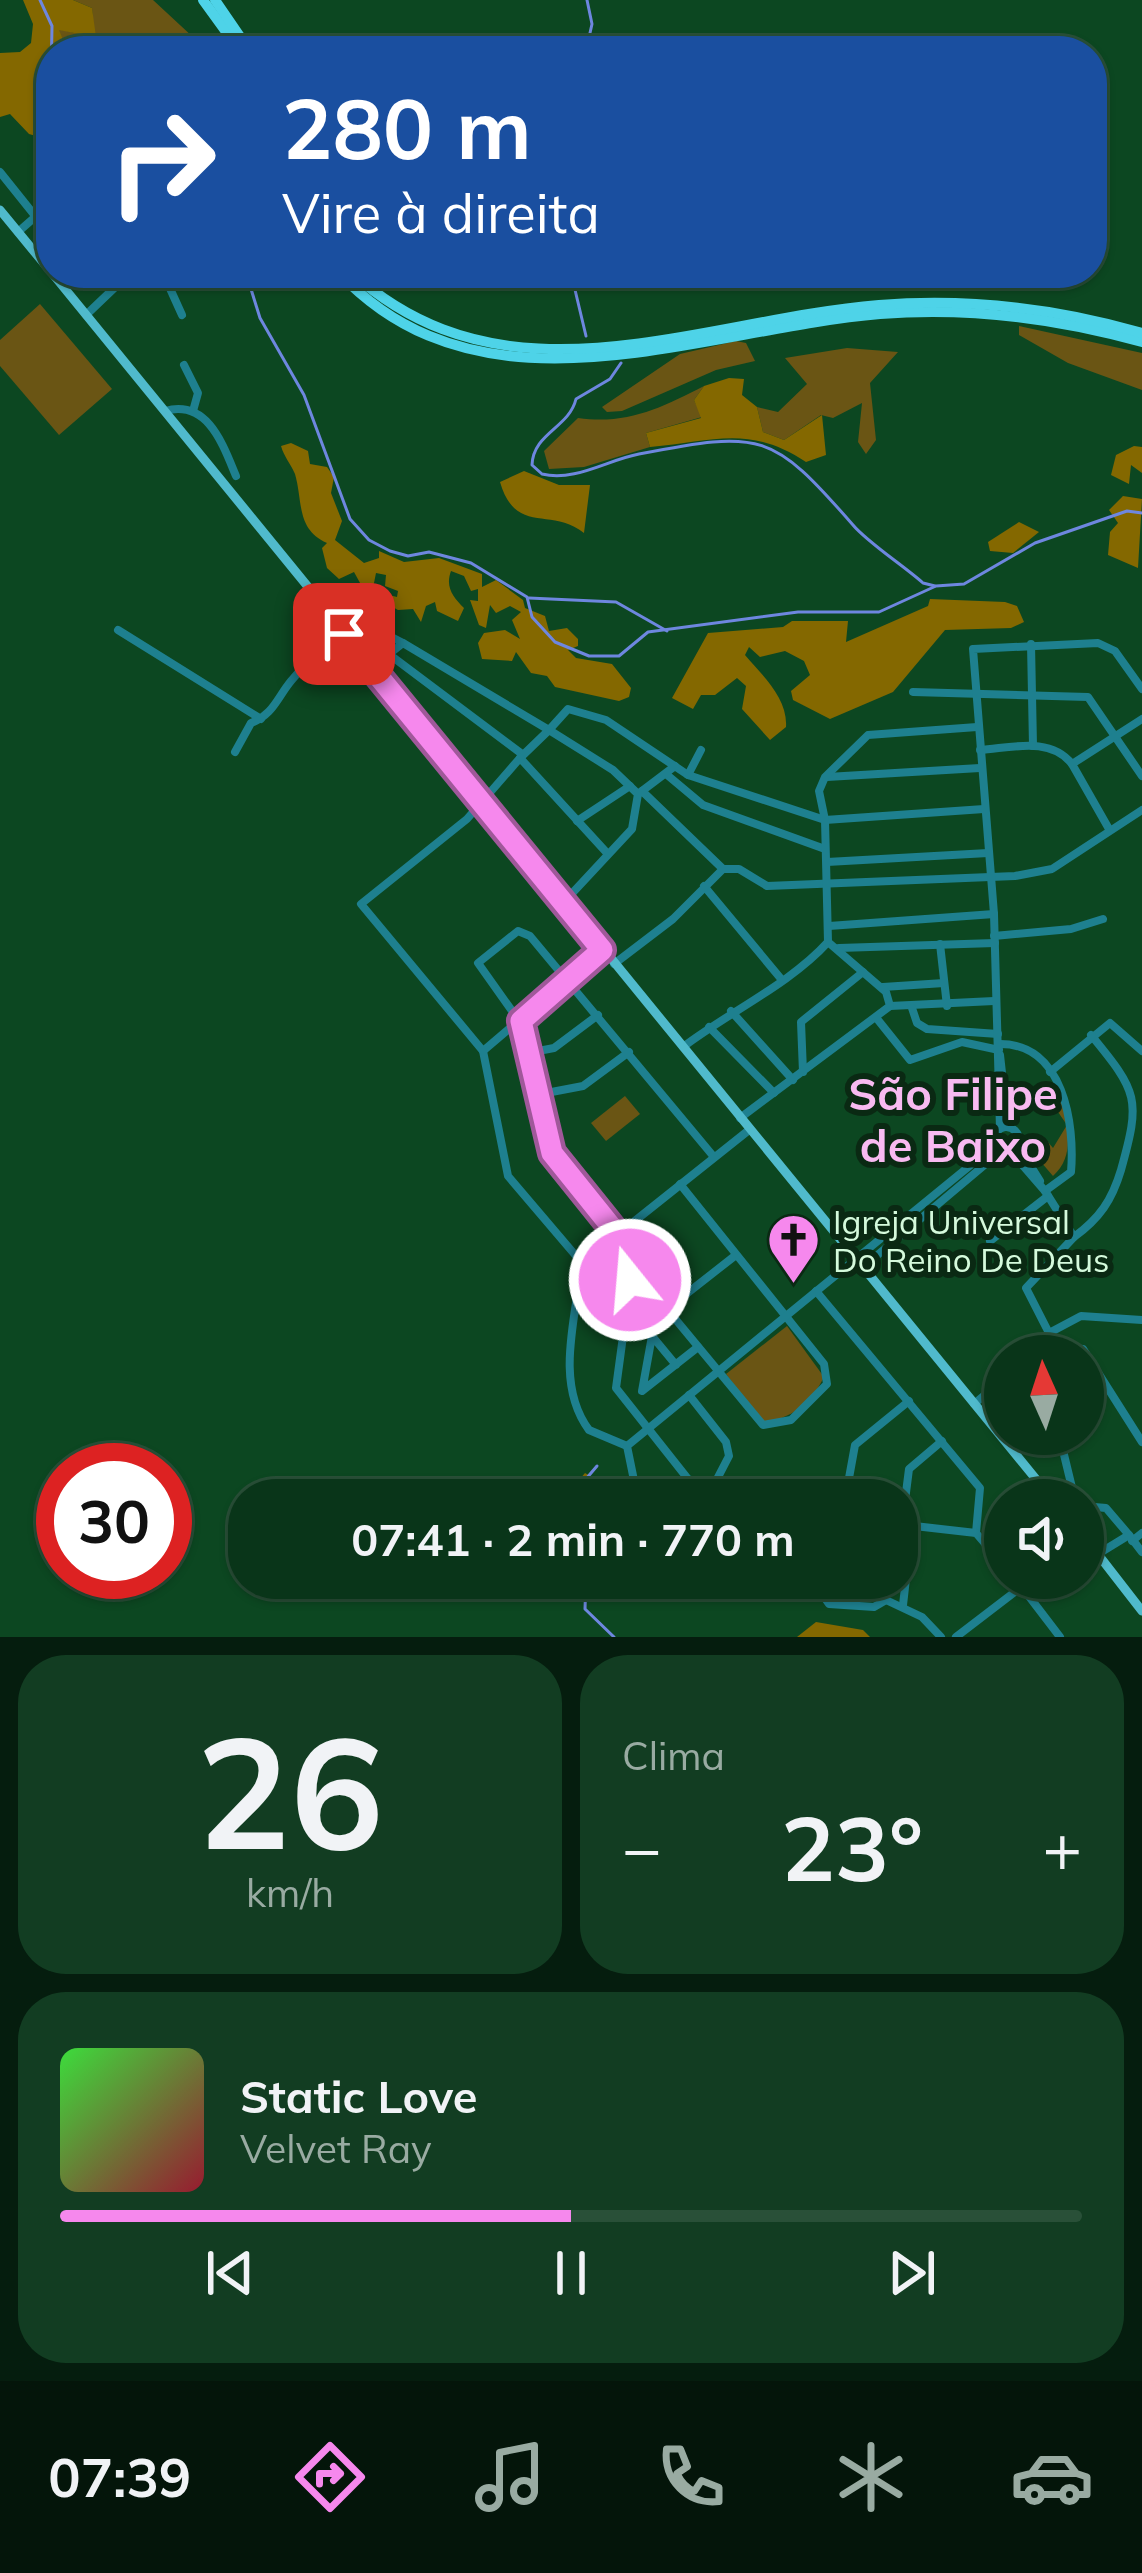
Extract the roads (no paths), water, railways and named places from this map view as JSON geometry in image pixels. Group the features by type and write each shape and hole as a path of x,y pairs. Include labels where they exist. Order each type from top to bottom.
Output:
{"highway":[{"path":"203,0 229,36"},
{"path":"215,0 240,36"},
{"path":"357,288 379,308 430,338 512,359 588,358 839,319 928,312 1031,317 1142,338"},
{"path":"373,288 417,320 461,338 514,350 587,348 835,310 923,303 1029,308 1142,338"}],"main road":[{"path":"0,210 36,254"},
{"path":"64,288 1036,1479"},
{"path":"1104,1562 1142,1610"}],"street":[{"path":"0,172 36,217 18,232"},
{"path":"86,315 114,288"},
{"path":"170,288 182,315"},
{"path":"184,365 197,393 193,412"},
{"path":"165,412 193,412 214,428 236,476"},
{"path":"235,752 250,723 262,719 290,682 344,634 372,627 549,730 640,793 722,869 739,869 767,886 991,876 1052,868 1142,809"},
{"path":"118,630 262,719"},
{"path":"372,668 403,643"},
{"path":"1031,644 1034,746"},
{"path":"627,1446 997,1149 1004,1128 974,647 1107,645 1142,689"},
{"path":"389,655 522,756 607,853"},
{"path":"913,692 976,690 1088,697 1142,776"},
{"path":"582,1263 508,1176 484,1051 361,904 483,804 565,710 606,720 688,775 825,820 984,809"},
{"path":"1072,764 1142,719"},
{"path":"890,1006 881,987 833,945 819,790 825,777 868,735 977,727"},
{"path":"980,751 1034,746 1061,751 1109,829"},
{"path":"688,775 701,750"},
{"path":"563,902 636,823 640,793 675,766"},
{"path":"825,777 980,768"},
{"path":"666,774 703,805 826,850"},
{"path":"577,821 630,786"},
{"path":"827,862 988,853"},
{"path":"614,964 673,919 722,869"},
{"path":"704,886 782,980"},
{"path":"829,926 994,914"},
{"path":"682,1048 833,945 995,939 1071,929 1103,919"},
{"path":"689,1394 726,1442 727,1468 716,1481 688,1479 616,1388 634,1255 552,1153 533,1052 521,1021 478,967 500,943 524,931 715,1157"},
{"path":"940,944 947,1006"},
{"path":"484,1051 602,950"},
{"path":"803,1073 801,1022 863,972"},
{"path":"881,987 944,982"},
{"path":"890,1006 994,1001"},
{"path":"740,1118 878,1020 890,1006"},
{"path":"912,1008 917,1023 927,1029 998,1045"},
{"path":"731,1011 794,1080"},
{"path":"533,1052 554,1048 598,1015"},
{"path":"878,1020 910,1060 962,1042 1012,1044 1050,1072 1068,1103 1074,1135 1071,1172 1044,1190 990,1241"},
{"path":"1050,1072 1091,1034 1114,1023 1142,1051"},
{"path":"709,1027 774,1093"},
{"path":"927,1029 938,1048"},
{"path":"1091,1034 1124,1074 1135,1114 1133,1137 1115,1194 1096,1220 1026,1288 1049,1333 1081,1316 1142,1320"},
{"path":"541,1094 584,1086 629,1052"},
{"path":"1004,1128 1017,1134 1015,1149 1075,1237"},
{"path":"627,1446 589,1430 571,1394 569,1369 582,1263 749,1130"},
{"path":"997,1149 1015,1149"},
{"path":"667,1309 763,1425 804,1411 827,1384 829,1373 680,1184"},
{"path":"626,1305 667,1309 736,1255"},
{"path":"816,1291 980,1488 976,1533"},
{"path":"676,1365 652,1336 642,1391 676,1365 698,1347"},
{"path":"1104,1382 1142,1442"},
{"path":"974,1404 984,1396"},
{"path":"849,1479 855,1445 909,1401"},
{"path":"908,1479 909,1469 942,1441"},
{"path":"627,1446 634,1479"},
{"path":"1104,1508 1142,1552"},
{"path":"918,1526 976,1533 984,1542"},
{"path":"1104,1551 1142,1533"},
{"path":"826,1599 830,1604 874,1607 886,1600 903,1604 940,1637"},
{"path":"903,1599 903,1604"},
{"path":"956,1637 1007,1599"},
{"path":"1032,1599 1060,1637"}],"waterway":[{"path":"40,0 52,36"},
{"path":"587,0 589,36"},
{"path":"251,288 260,318 304,395 350,519 369,540 408,556 429,552 471,563 527,597 532,617 555,642 589,656 619,656 648,632 798,612 879,612 936,586 964,584 1035,543 1127,511 1142,513"},
{"path":"575,288 586,336"},
{"path":"621,363 610,379 576,399 566,417 538,445 532,465 542,474 567,475 639,454 713,442 762,446 803,471 859,532 923,583 935,586"},
{"path":"529,598 616,602 667,631"},
{"path":"586,1479 597,1466"},
{"path":"585,1599 585,1609 614,1637"}],"place":[{"name":"Igreja Universal Do Reino De Deus","path":"794,1286"}],"district":[{"name":"São Filipe de Baixo","path":"953,1119"}]}
